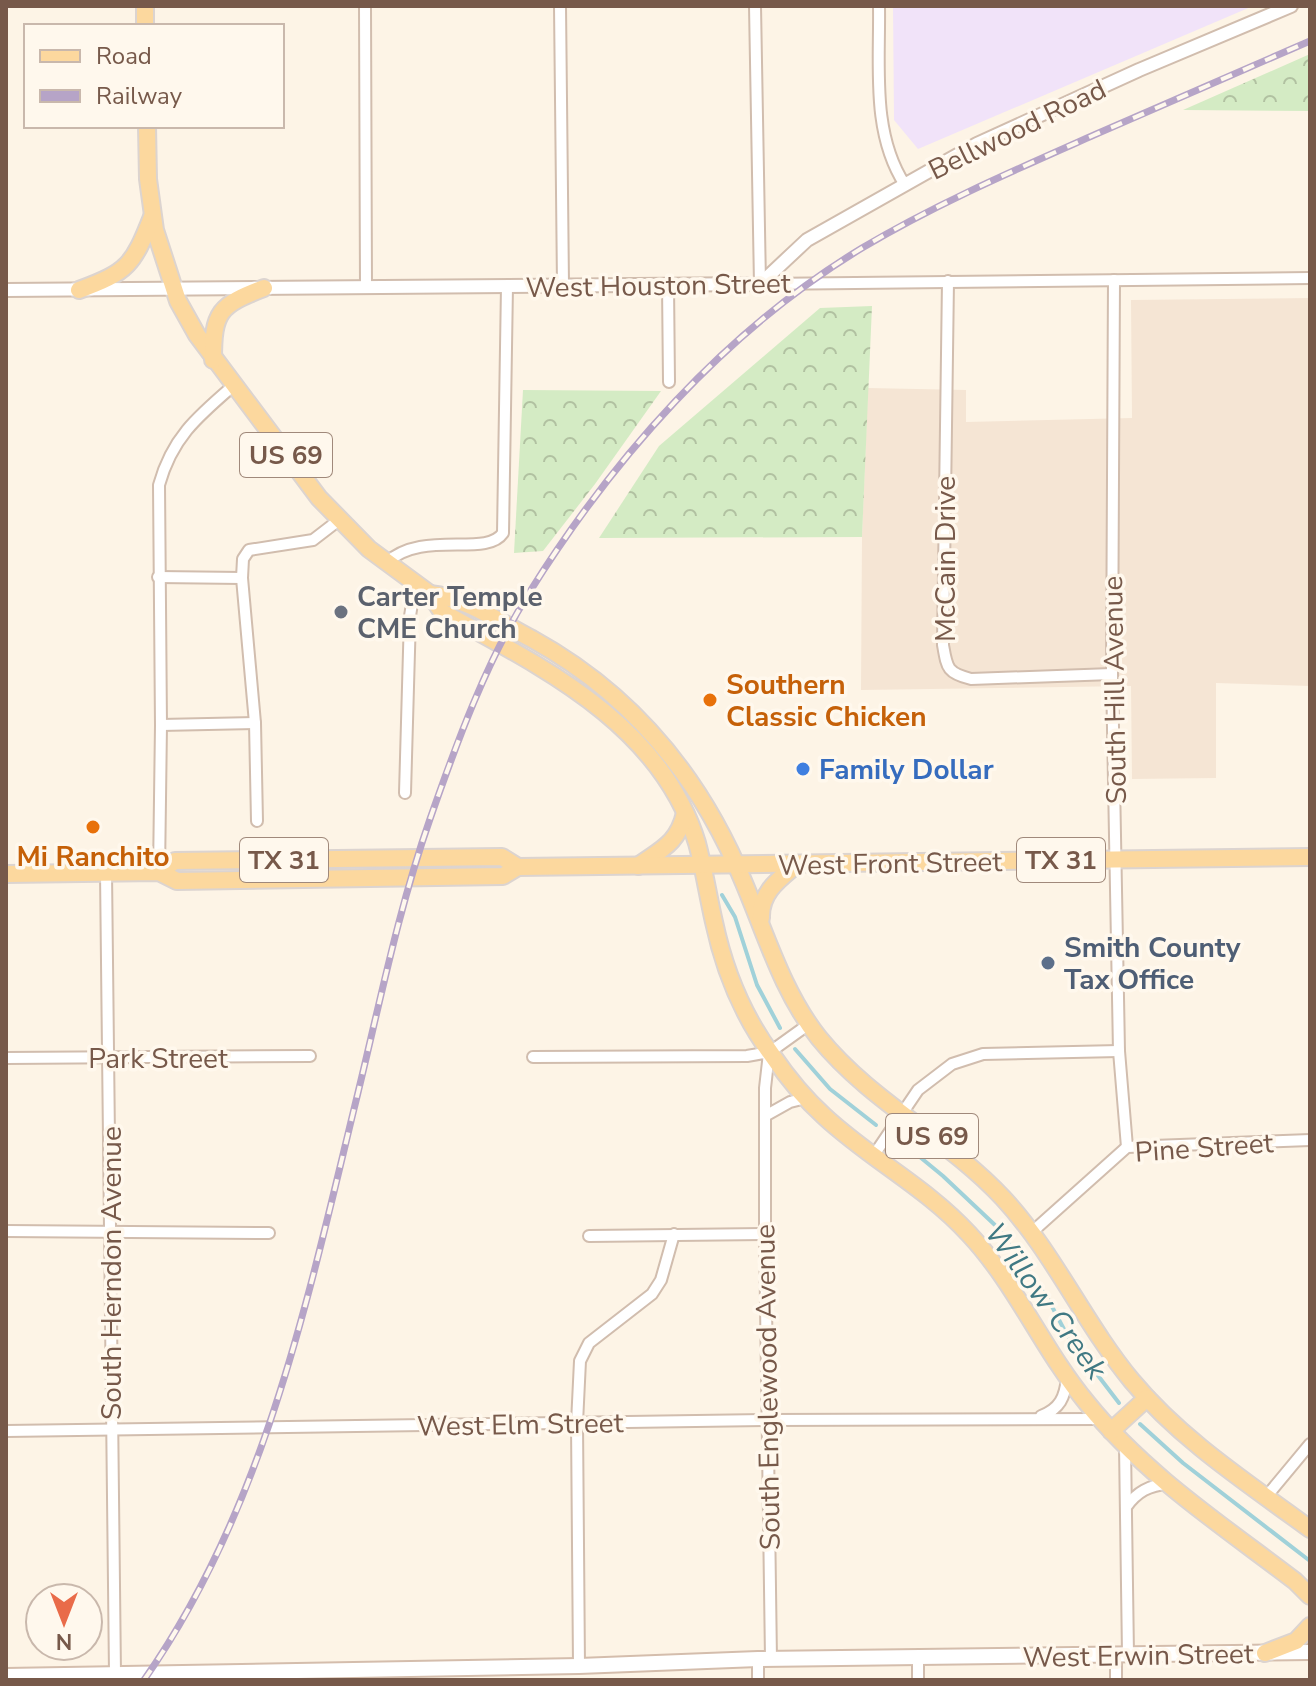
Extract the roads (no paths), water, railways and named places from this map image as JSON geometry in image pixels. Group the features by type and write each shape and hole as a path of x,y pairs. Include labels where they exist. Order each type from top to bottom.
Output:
{"main road":[{"name":"US 69","path":"147,128 152,217 173,289 213,360 307,483 339,520 386,563 430,594 442,612 554,674 599,708 644,752 685,813 702,866 728,971 746,1014 770,1052 806,1098 841,1130 933,1198 971,1236 1003,1276 1067,1378 1125,1446 1310,1596"},
{"path":"79,290 109,278 130,263 152,217"},
{"path":"213,360 213,331 223,309 235,299 264,288"},
{"name":"US 69","path":"430,594 452,596 556,653 606,687 642,720 681,767 709,809 737,866 786,984 809,1024 849,1071 960,1157 1001,1196 1032,1232 1105,1345 1147,1398 1195,1442 1310,1529"},
{"path":"638,866 674,840 685,813"},
{"name":"West Front Street","path":"6,874 159,872 175,861 502,857 518,867 1310,857"},
{"path":"761,924 764,897 796,865"},
{"path":"1105,1425 1147,1398"},
{"path":"1265,1653 1296,1641 1310,1626"},
{"name":"West Erwin Street","path":"6,1676 523,1673 579,1666 765,1659 1310,1652"}],"street":[{"path":"365,6 366,287"},
{"path":"560,6 563,285"},
{"path":"755,6 760,284"},
{"path":"879,6 881,124 893,167 905,185"},
{"name":"Bellwood Road","path":"760,284 807,240 977,144 1139,70 1291,6"},
{"name":"West Houston Street","path":"6,290 1310,278"},
{"name":"South Hill Avenue","path":"1114,280 1112,674 1119,1051 1127,1147"},
{"name":"McCain Drive","path":"948,281 943,645 946,664 954,675 971,679 1112,674"},
{"path":"668,285 669,382"},
{"path":"386,563 401,552 424,545 486,545 499,539 503,525 507,286"},
{"path":"159,872 158,493 166,463 190,424 233,386"},
{"path":"257,821 255,723 243,559 249,550 313,540 339,520"},
{"path":"158,577 242,578"},
{"path":"405,793 410,616 415,585"},
{"path":"161,725 255,723"},
{"name":"South Herndon Avenue","path":"106,872 115,1674"},
{"path":"533,1057 747,1056 770,1052 809,1024"},
{"path":"874,1155 900,1112 918,1090 939,1072 967,1058 1000,1053 1119,1051"},
{"name":"South Englewood Avenue","path":"758,1680 765,1659 768,1420 765,1088 770,1052"},
{"name":"Park Street","path":"6,1058 310,1056"},
{"path":"765,1116 790,1102 806,1098"},
{"name":"Pine Street","path":"1032,1232 1127,1147 1310,1140"},
{"path":"6,1231 269,1233"},
{"path":"579,1666 577,1423 580,1361 583,1351 608,1327 652,1294 661,1280 674,1234"},
{"path":"589,1236 765,1234"},
{"path":"1034,1419 1058,1406 1065,1395 1067,1378"},
{"name":"West Elm Street","path":"6,1431 768,1420 1034,1419 1105,1425"},
{"path":"1266,1497 1310,1444"},
{"path":"1116,1680 1122,1654 1125,1446"},
{"path":"1126,1507 1148,1487 1169,1484"},
{"path":"918,1658 918,1680"}],"waterway":[{"name":"Willow Creek","path":"722,895 735,917 757,985 780,1028"},
{"name":"Willow Creek","path":"795,1049 830,1089 876,1125"},
{"name":"Willow Creek","path":"898,1139 996,1226 1048,1299 1067,1335 1119,1403"},
{"name":"Willow Creek","path":"1140,1424 1183,1463 1310,1561"}],"railway":[{"path":"144,1680 185,1615 220,1547 250,1477 276,1405 318,1258 418,854 486,675 514,619 562,543 635,446 676,401 764,318 812,281 890,232 976,188 1310,41"}],"place":[{"name":"Carter Temple CME Church","path":"341,612"},
{"name":"Southern Classic Chicken","path":"710,700"},
{"name":"Family Dollar","path":"803,769"},
{"name":"Mi Ranchito","path":"93,827"},
{"name":"Smith County Tax Office","path":"1048,963"}]}
